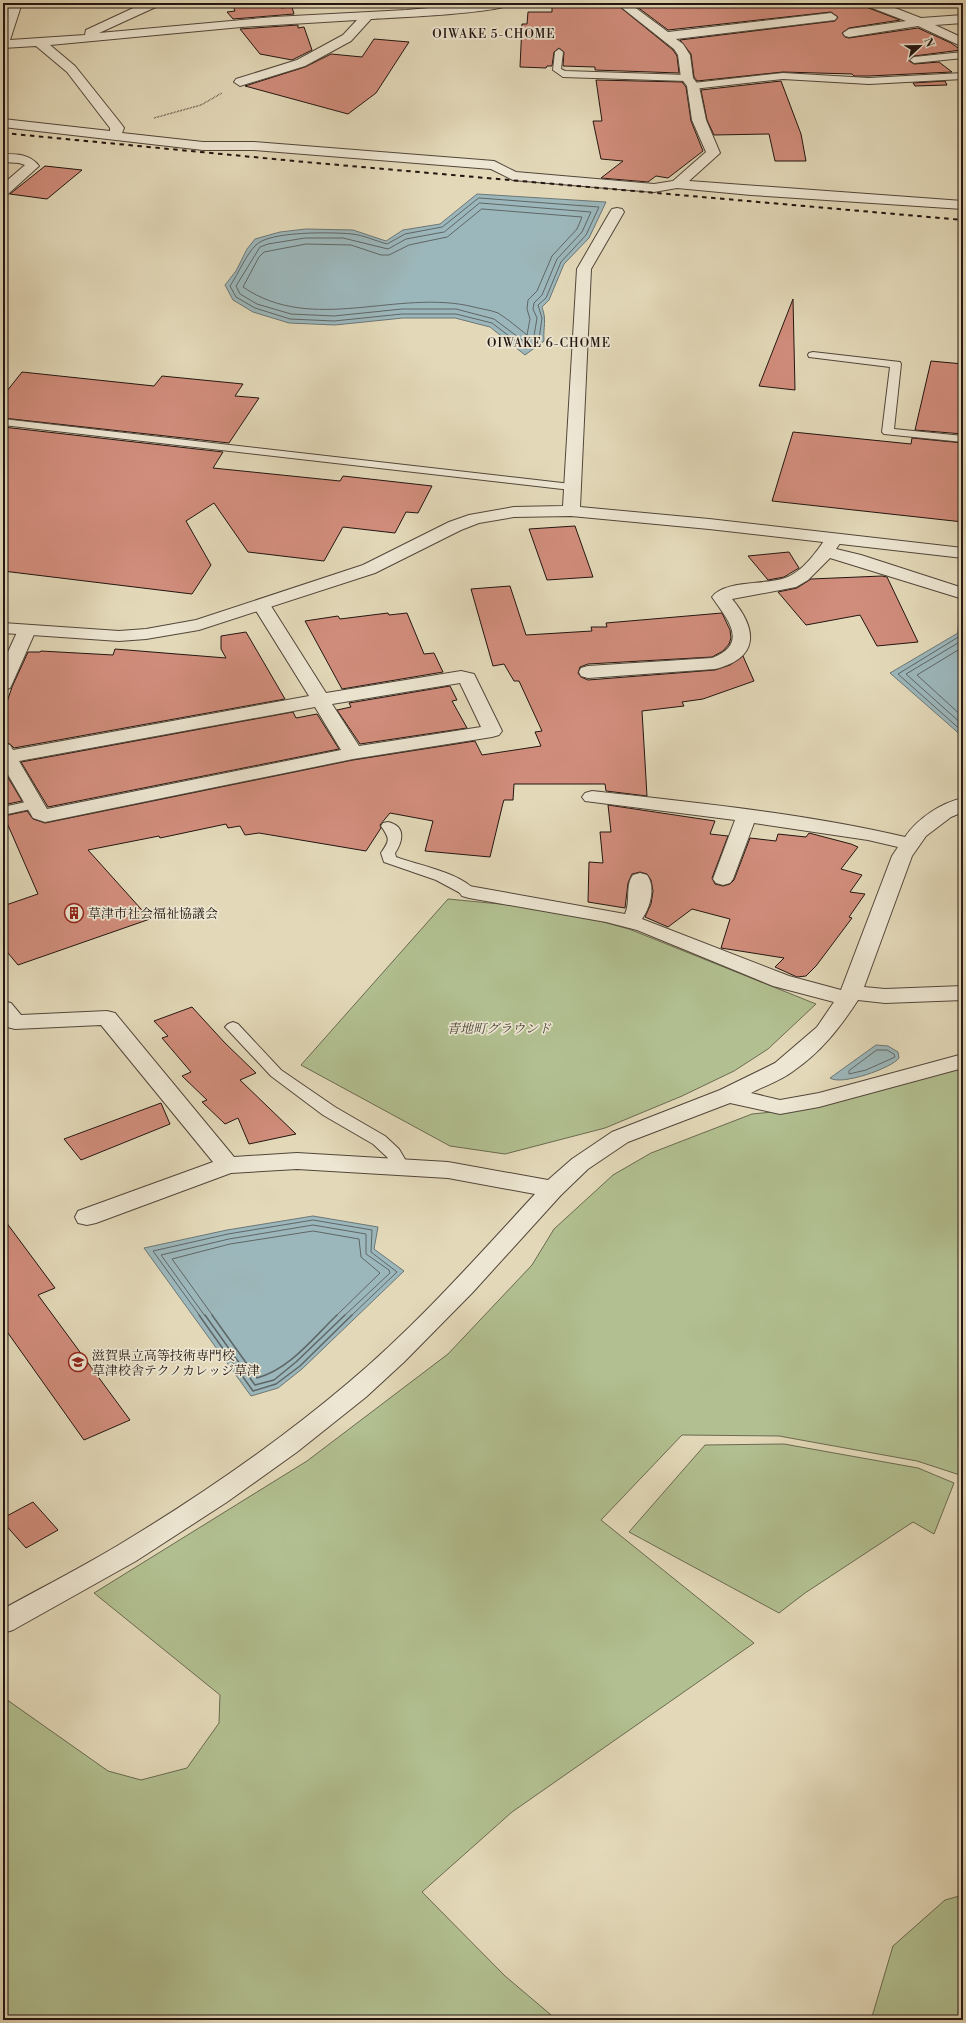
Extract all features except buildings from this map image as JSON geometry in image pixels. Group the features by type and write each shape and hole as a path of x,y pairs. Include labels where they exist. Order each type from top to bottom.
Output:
{"street":[{"path":"16,3 3,44 40,43 241,23 368,16 507,3"},
{"path":"72,40 95,31 154,3"},
{"path":"622,3 667,36 679,47 684,55 699,120 713,153 677,184"},
{"path":"871,3 920,22 963,43"},
{"path":"240,82 301,63 347,38 368,16"},
{"path":"667,36 831,17"},
{"path":"850,33 920,22 963,19"},
{"path":"40,43 71,69 116,132"},
{"path":"3,123 116,132 203,146 254,146 436,159 494,165 513,176 606,184 654,188 677,184 759,192 963,205"},
{"path":"3,158 26,160 30,162 32,166 3,191"},
{"path":"571,511 571,487 584,269 617,212"},
{"path":"3,628 92,636 146,634 199,625 262,606 369,569 455,526 475,519 514,512 571,511 709,524 830,546 963,553"},
{"path":"830,546 855,559 963,594"},
{"path":"588,672 715,663 726,660 734,654 740,645 742,628 734,610 721,597 732,592 790,583 802,576 830,546"},
{"path":"262,606 354,753"},
{"path":"3,684 27,630"},
{"path":"461,677 467,678 492,731 354,753 45,816 40,814 6,753 320,700 461,677"},
{"path":"592,797 746,816 884,836 911,844"},
{"path":"3,1622 126,1554 218,1495 288,1445 357,1390 395,1356 464,1286 553,1189 580,1164 620,1138 728,1095 783,1068 801,1054 825,1032 849,996 899,863 911,844 919,832 944,813 963,804"},
{"path":"723,879 746,816"},
{"path":"629,922 636,914 640,905 640,879"},
{"path":"469,892 576,910 644,926 781,981 849,996 963,993"},
{"path":"3,1008 15,1022 107,1018 228,1166"},
{"path":"728,1095 780,1107 819,1100 963,1061"},
{"path":"88,1217 228,1166 297,1160 448,1170 553,1189"}],"lane":[{"path":"559,52 556,70 563,74 690,82 783,76 869,81 963,76"},
{"path":"914,60 963,55"},
{"path":"813,355 896,364 888,432 963,439"},
{"path":"3,422 571,487"},
{"path":"3,811 35,804"},
{"path":"388,826 395,834 395,843 388,852 389,859 409,868 459,884 469,892"},
{"path":"233,1027 276,1073 329,1111 379,1140 393,1153 401,1166"}],"path":[{"path":"116,132 201,105 240,82"}],"green space":[{"name":"青地町グラウンド","path":"448,899 531,907 589,918 629,929 816,1004 768,1049 734,1071 682,1096 605,1128 505,1154 450,1146 301,1065"},
{"path":"959,1065 963,1069 963,1476 917,1461 779,1436 682,1435 601,1520 754,1643 512,1812 422,1892 505,1976 557,2020 3,2020 3,1697 108,1771 141,1780 187,1768 219,1723 220,1695 94,1593 307,1461 448,1354 532,1265 554,1229 613,1175 651,1153 752,1114 783,1111"},
{"path":"784,1444 918,1468 954,1483 934,1534 913,1522 805,1593 779,1613 629,1532 705,1445"},
{"path":"963,1895 963,2020 871,2020 893,1946 945,1900"}],"water":[{"path":"477,194 606,202 589,238 564,264 549,300 542,307 545,320 544,341 525,355 490,327 455,318 403,318 335,325 289,323 253,312 233,300 225,285 236,271 247,249 255,239 280,232 306,229 353,230 386,241 403,230 440,224"},
{"path":"960,600 963,600 963,737 890,673 958,633"},
{"path":"876,1045 888,1046 898,1052 899,1058 887,1066 866,1075 844,1080 830,1078"},
{"path":"313,1216 378,1227 374,1249 404,1271 302,1369 278,1388 251,1396 144,1248 227,1230"}],"railway":[{"path":"3,133 305,162 963,220"}],"place":[{"name":"草津市社会福祉協議会","path":"74,913"},
{"name":"滋賀県立高等技術専門校 草津校舎テクノカレッジ草津","path":"78,1362"}],"district":[{"name":"OIWAKE 5-CHOME","path":"494,34"},
{"name":"OIWAKE 6-CHOME","path":"549,343"}]}
